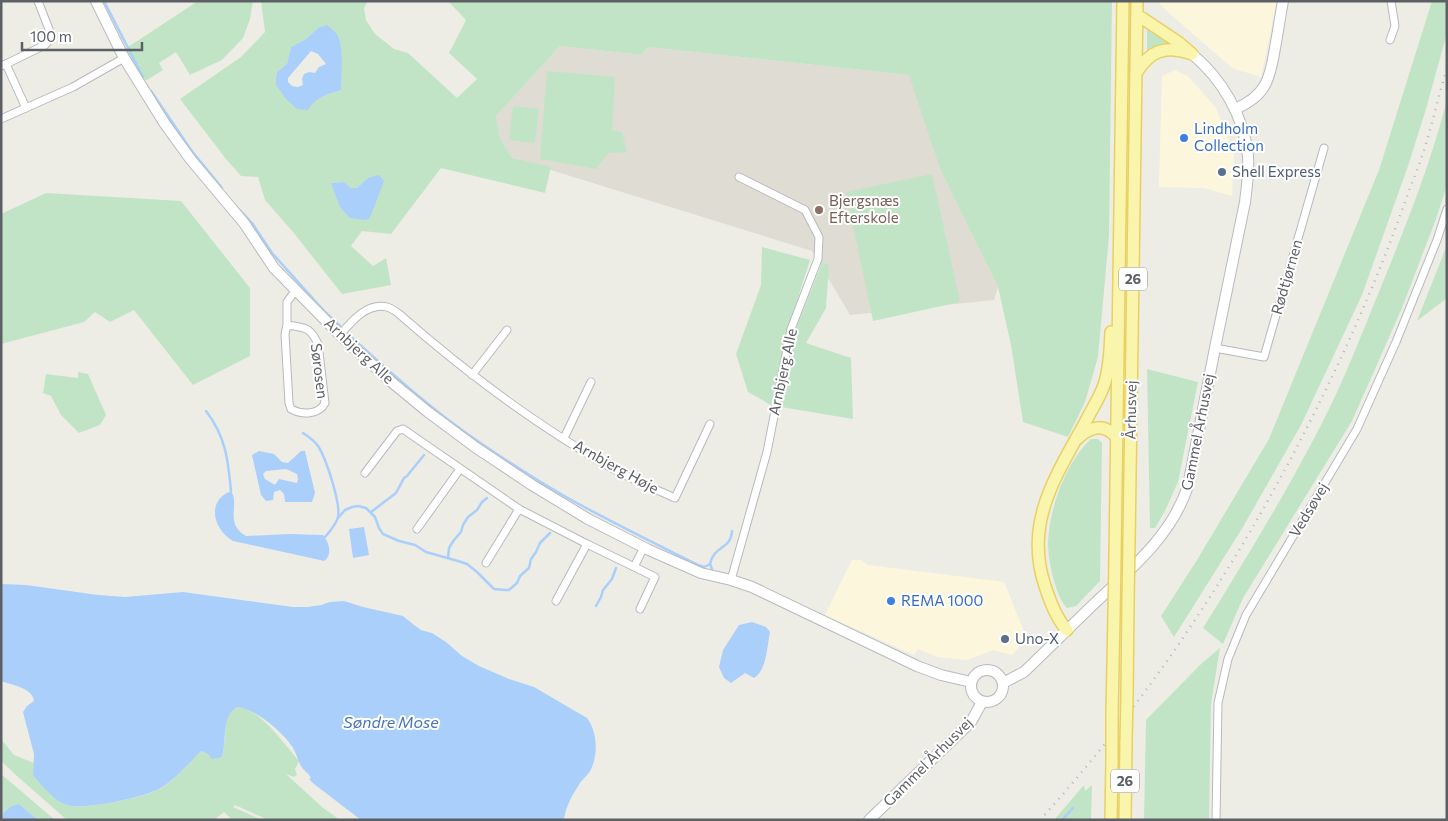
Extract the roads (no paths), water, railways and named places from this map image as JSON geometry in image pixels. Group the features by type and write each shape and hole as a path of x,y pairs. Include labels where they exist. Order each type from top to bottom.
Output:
{"main road":[{"name":"Århusvej","path":"1111,820 1123,1"},
{"name":"Århusvej","path":"1125,820 1137,1"},
{"path":"1137,17 1142,18 1178,42 1192,54"},
{"path":"1136,73 1151,56 1161,50 1172,49 1192,54"},
{"path":"1067,630 1061,624 1048,597 1042,578 1038,543 1047,496 1057,473 1101,392 1108,370 1120,240"},
{"path":"1076,439 1085,432 1096,428 1108,430 1117,438"}],"street":[{"path":"26,108 4,65 45,45 52,38 38,1"},
{"name":"Arnbjerg Alle","path":"96,1 124,58 165,124 191,160 244,224 274,268 340,335 389,380 428,412 475,447 532,485 588,519 644,547 701,573 752,587 917,666 941,675 971,682"},
{"path":"1235,109 1247,103 1260,92 1270,76 1283,1"},
{"path":"1390,40 1395,26 1391,1"},
{"name":"Gammel Århusvej","path":"1003,683 1024,672 1148,554 1168,528 1185,496 1248,181 1248,156 1235,109 1218,80 1192,54"},
{"path":"1,119 82,82 124,58"},
{"name":"Rødtjørnen","path":"1215,348 1264,357 1324,148"},
{"name":"Arnbjerg Alle","path":"730,580 767,452 791,330 818,259 819,237 805,210 739,177"},
{"name":"Vedsøvej","path":"1216,820 1218,703 1228,659 1246,615 1357,430 1396,342 1437,240 1447,209"},
{"name":"Sørosen","path":"287,325 308,330 314,335 318,344 325,403 318,412 297,412 291,409 289,403 285,334 287,302 295,291"},
{"name":"Arnbjerg Høje","path":"340,335 362,312 378,306 387,307 398,313 506,400 610,467 675,498 710,424"},
{"path":"472,374 507,330"},
{"name":"Arnbjerg Høje","path":"564,438 591,382"},
{"path":"364,473 397,431 403,429 519,508 655,577 640,609"},
{"path":"417,529 460,469"},
{"path":"486,562 519,508"},
{"path":"556,601 587,544"},
{"path":"634,567 644,547"},
{"path":"985,670 998,674 1003,683 1000,697 991,702 978,700 973,695 970,686 976,674 985,670"},
{"name":"Gammel Århusvej","path":"869,820 971,722 982,702"}],"water":[{"path":"327,25 339,38 342,52 341,90 318,99 308,110 297,109 286,99 276,85 277,72 287,64 291,47 306,39 318,28","holes":["311,51 318,54 326,64 319,67 315,73 309,72 304,74 302,79 303,85 298,87 292,86 288,82 288,78"]},
{"path":"379,175 384,181 370,218 366,220 350,218 340,207 331,183 344,182 351,188 357,188 368,178"},
{"path":"259,451 274,454 282,462 288,463 301,451 305,451 315,493 312,502 285,502 284,494 280,490 274,492 273,500 266,501 261,495 252,455","holes":["286,469 297,474 297,483 279,479 275,485 265,479 263,474 266,471"]},
{"path":"231,491 236,526 246,536 323,535 329,548 327,558 324,561 233,541 221,530 215,515 218,501"},
{"path":"364,527 369,555 353,558 349,529"},
{"name":"Søndre Mose","path":"1,584 26,585 125,597 183,592 293,607 308,607 344,601 403,616 421,630 432,633 446,642 462,656 479,666 534,687 587,718 595,735 594,761 590,771 580,783 570,801 564,820 361,820 309,779 311,778 309,774 301,766 293,747 274,727 251,711 237,707 229,716 225,729 222,757 212,759 208,754 201,751 167,784 153,792 97,805 72,806 64,804 51,795 33,775 34,754 23,712 34,701 33,697 26,690 1,681"},
{"path":"752,622 766,627 770,632 764,664 754,678 745,673 731,683 724,678 719,667 723,650 739,625"},
{"path":"19,804 38,820 1,820 7,809"}],"waterway":[{"path":"104,1 143,77"},
{"path":"151,91 191,150 222,188"},
{"path":"233,203 252,223 272,253 340,326"},
{"path":"350,336 445,418 522,470 566,497 615,523 698,565 704,567 710,564 712,569"},
{"path":"206,411 218,430 225,449 231,491"},
{"path":"303,433 315,442 321,452 329,470 337,502 337,520 325,537"},
{"path":"371,512 396,493 404,478 424,455"},
{"path":"448,558 449,548 461,532 468,517 487,498"},
{"path":"338,518 345,510 352,507 366,508 375,517 383,534 415,545 426,552 467,564 494,589 505,590 509,590 517,583 520,576 529,568 531,559 540,543 550,533"},
{"path":"710,564 715,554 729,542 732,531"},
{"path":"596,606 603,590 612,579 616,568"},
{"path":"1062,820 1073,808"}],"railway":[{"path":"1040,820 1130,712 1171,655 1210,596 1282,475 1345,349 1378,273 1423,153 1447,68"}],"place":[{"name":"Lindholm Collection","path":"1184,138"},
{"name":"Shell Express","path":"1222,172"},
{"name":"Bjergsnæs Efterskole","path":"819,210"},
{"name":"REMA 1000","path":"891,601"},
{"name":"Uno-X","path":"1005,639"}]}
